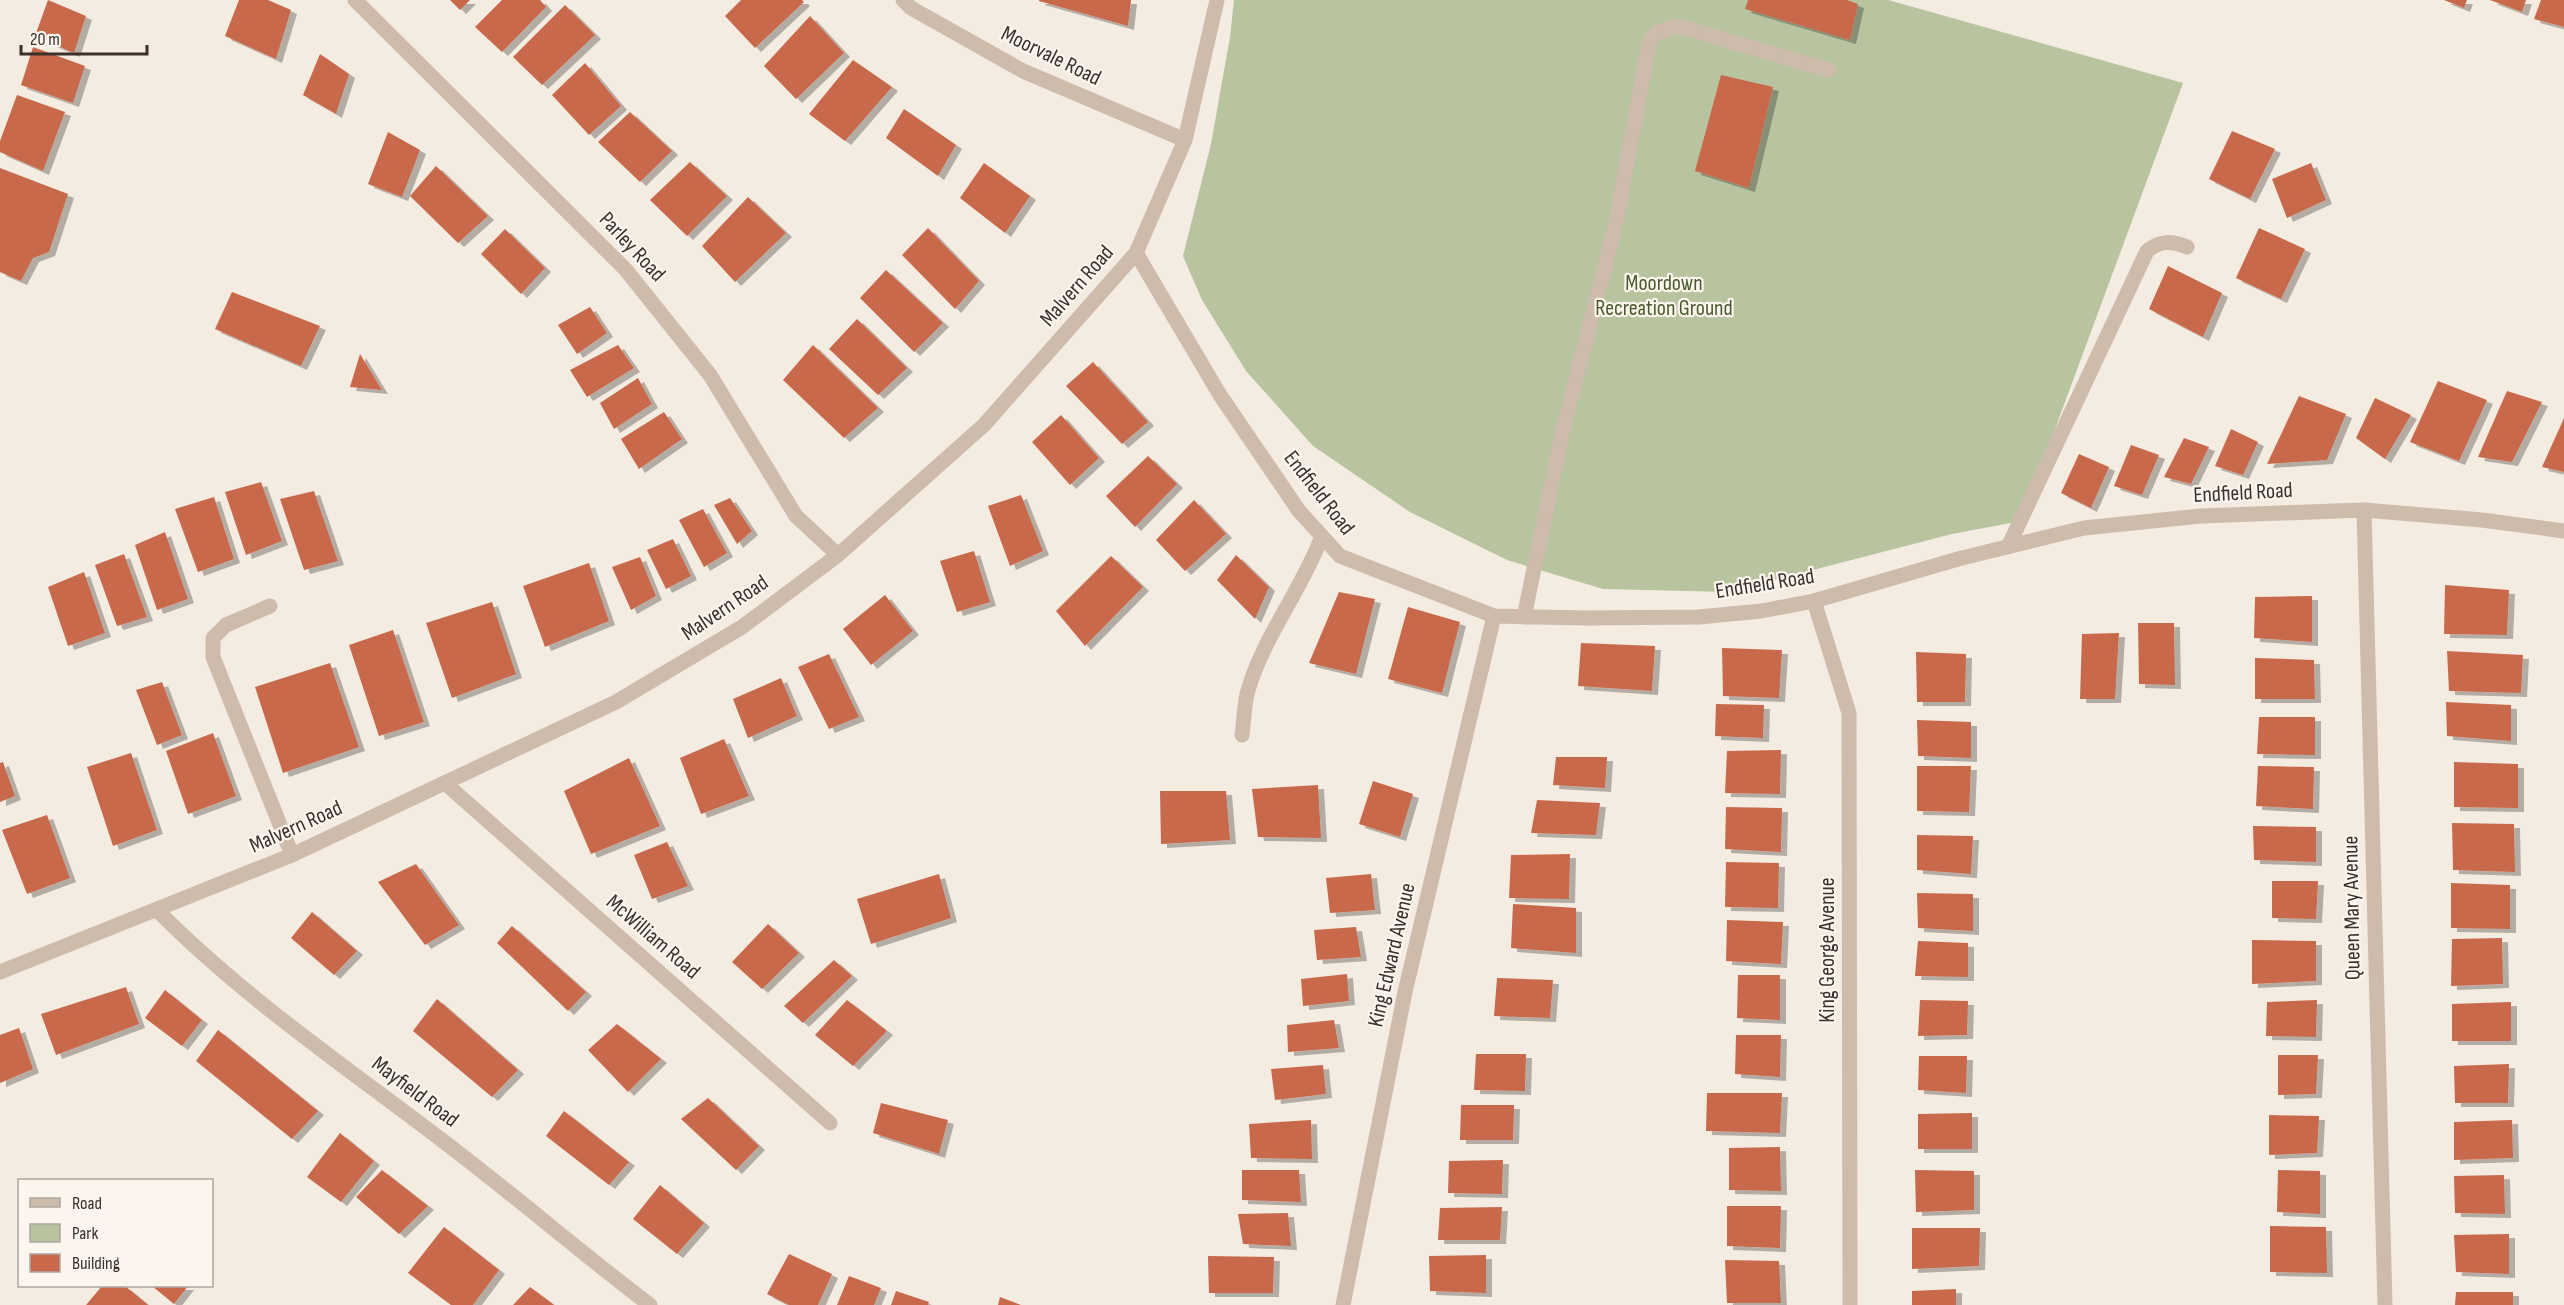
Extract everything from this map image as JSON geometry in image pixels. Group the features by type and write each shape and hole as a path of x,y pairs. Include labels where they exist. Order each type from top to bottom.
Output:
{"street":[{"name":"Parley Road","path":"355,0 626,270 710,375 796,516 838,555"},
{"name":"Moorvale Road","path":"903,0 911,8 1023,70 1185,140"},
{"name":"Malvern Road","path":"0,972 292,855 616,702 742,627 838,555 984,426 1136,252 1185,140 1217,0"},
{"path":"1524,617 1563,429 1615,227 1649,43 1656,33 1678,26 1828,70"},
{"path":"2008,547 2147,251 2163,242 2174,242 2187,247"},
{"name":"Endfield Road","path":"1136,252 1220,396 1299,511 1340,556 1494,616 1699,616 1761,611 1814,601 2084,528 2201,516 2364,510 2482,520 2564,531"},
{"name":"Queen Mary Avenue","path":"2364,510 2385,1305"},
{"path":"1242,735 1247,695 1256,667 1313,560 1322,536"},
{"name":"King George Avenue","path":"1814,601 1849,713 1850,1305"},
{"path":"270,606 226,625 213,638 213,657 292,855"},
{"name":"King Edward Avenue","path":"1343,1305 1405,992 1494,616"},
{"name":"McWilliam Road","path":"446,784 830,1123"},
{"name":"Mayfield Road","path":"157,910 197,950 650,1305"}],"green space":[{"name":"Moordown Recreation Ground","path":"1234,0 1888,0 2183,83 2021,521 1952,534 1728,592 1603,589 1507,560 1410,512 1313,446 1246,371 1202,300 1183,256 1211,144 1230,37"}],"building":[{"path":"48,0 86,16 74,53 35,36"},
{"path":"239,0 268,0 291,10 276,59 225,36"},
{"path":"450,0 470,0 460,10"},
{"path":"502,0 540,0 546,7 502,52 475,27"},
{"path":"741,0 802,0 804,2 755,48 725,16"},
{"path":"1131,0 1128,26 1039,1"},
{"path":"1748,0 1847,0 1858,4 1850,40 1745,9"},
{"path":"2444,0 2467,0 2464,8"},
{"path":"2490,0 2526,0 2522,12"},
{"path":"2541,0 2564,0 2564,27 2534,19"},
{"path":"565,5 595,35 542,85 513,57"},
{"path":"810,16 844,53 796,99 764,66"},
{"path":"33,47 85,66 73,103 21,85"},
{"path":"320,54 349,74 336,114 303,95"},
{"path":"853,60 892,87 845,141 809,114"},
{"path":"585,63 621,106 589,135 552,95"},
{"path":"1721,75 1773,87 1749,188 1695,171"},
{"path":"17,95 65,112 43,171 0,152 0,141"},
{"path":"904,109 956,145 938,176 886,138"},
{"path":"630,112 672,151 640,182 598,142"},
{"path":"2232,131 2275,149 2250,199 2209,179"},
{"path":"388,132 420,150 402,197 368,184"},
{"path":"690,162 727,196 687,236 650,200"},
{"path":"984,163 1030,196 1005,233 960,198"},
{"path":"2311,163 2326,200 2287,218 2272,179"},
{"path":"436,166 488,216 458,243 410,196"},
{"path":"0,168 68,194 49,252 33,258 21,281 0,272"},
{"path":"748,197 786,233 735,282 702,246"},
{"path":"928,228 979,281 955,309 902,255"},
{"path":"2259,228 2305,249 2281,299 2236,278"},
{"path":"505,229 545,268 521,294 481,254"},
{"path":"2168,266 2222,293 2203,337 2149,309"},
{"path":"886,270 943,323 914,352 860,298"},
{"path":"232,292 320,326 301,366 215,329"},
{"path":"590,307 607,333 577,354 558,325"},
{"path":"857,319 907,368 878,395 829,349"},
{"path":"618,345 634,368 587,397 570,370"},
{"path":"813,345 878,408 844,438 783,380"},
{"path":"360,354 382,390 350,387"},
{"path":"1093,362 1148,422 1122,444 1066,386"},
{"path":"638,378 652,404 614,429 600,403"},
{"path":"2438,381 2487,400 2459,461 2410,442"},
{"path":"2507,391 2542,402 2512,462 2478,457"},
{"path":"2299,396 2346,414 2327,460 2267,464"},
{"path":"2375,398 2411,415 2385,459 2356,438"},
{"path":"664,412 682,439 639,469 621,439"},
{"path":"1061,415 1099,458 1070,485 1032,442"},
{"path":"2564,418 2564,472 2542,467"},
{"path":"2231,429 2258,442 2243,475 2215,466"},
{"path":"2184,438 2209,447 2191,484 2164,477"},
{"path":"2131,445 2159,455 2142,495 2114,486"},
{"path":"2079,454 2109,467 2091,508 2061,493"},
{"path":"1148,456 1177,484 1135,527 1106,496"},
{"path":"261,482 282,541 246,555 225,492"},
{"path":"314,491 338,561 304,570 280,499"},
{"path":"1021,495 1043,551 1010,566 988,506"},
{"path":"214,497 234,559 198,572 175,509"},
{"path":"730,498 752,531 737,544 714,505"},
{"path":"1194,500 1226,534 1185,571 1156,540"},
{"path":"703,509 727,553 704,567 679,520"},
{"path":"165,532 188,599 157,610 135,545"},
{"path":"673,539 691,576 666,589 647,550"},
{"path":"974,551 990,602 957,612 940,561"},
{"path":"124,554 147,617 117,626 95,565"},
{"path":"1236,555 1269,587 1255,619 1217,580"},
{"path":"1111,556 1143,587 1085,646 1056,611"},
{"path":"640,557 656,596 631,610 612,567"},
{"path":"589,563 609,621 545,647 523,586"},
{"path":"84,572 105,633 68,646 48,587"},
{"path":"2445,585 2509,590 2507,635 2444,634"},
{"path":"1339,592 1375,599 1356,674 1309,663"},
{"path":"885,595 913,631 871,665 843,629"},
{"path":"2312,596 2312,642 2254,638 2255,597"},
{"path":"492,602 516,674 452,698 426,623"},
{"path":"1408,607 1460,622 1442,693 1388,679"},
{"path":"2138,623 2174,623 2175,685 2139,684"},
{"path":"393,630 424,722 379,736 349,645"},
{"path":"2119,633 2115,699 2080,699 2082,634"},
{"path":"1581,643 1655,646 1652,691 1578,686"},
{"path":"1722,648 1782,650 1779,698 1723,696"},
{"path":"2447,651 2523,655 2521,693 2449,691"},
{"path":"1916,652 1966,654 1965,702 1917,702"},
{"path":"829,654 859,717 829,729 798,667"},
{"path":"2255,658 2314,660 2315,699 2255,699"},
{"path":"330,663 359,747 283,773 255,687"},
{"path":"781,678 797,716 748,738 733,699"},
{"path":"162,682 182,735 157,745 136,690"},
{"path":"2446,702 2511,705 2511,741 2447,736"},
{"path":"1716,704 1764,705 1763,738 1715,736"},
{"path":"2259,717 2315,717 2315,755 2257,754"},
{"path":"1917,720 1971,722 1971,758 1918,756"},
{"path":"213,733 236,796 188,814 166,751"},
{"path":"724,739 749,796 701,814 680,758"},
{"path":"1781,750 1780,794 1725,793 1727,751"},
{"path":"131,753 157,830 113,846 87,767"},
{"path":"1556,757 1607,757 1605,788 1553,785"},
{"path":"629,758 660,826 591,854 564,791"},
{"path":"3,762 15,796 0,802 0,763"},
{"path":"2454,762 2518,764 2518,808 2454,807"},
{"path":"1917,766 1971,766 1969,812 1917,811"},
{"path":"2258,766 2314,767 2313,809 2256,806"},
{"path":"1373,781 1413,794 1400,837 1359,824"},
{"path":"1318,785 1321,838 1258,837 1252,789"},
{"path":"1160,791 1226,791 1230,840 1161,844"},
{"path":"1537,800 1600,803 1596,835 1531,833"},
{"path":"1726,807 1782,808 1781,852 1725,849"},
{"path":"47,815 70,878 27,894 2,830"},
{"path":"2452,823 2514,824 2515,872 2453,870"},
{"path":"2253,826 2316,827 2316,862 2254,860"},
{"path":"1917,835 1973,836 1971,874 1917,870"},
{"path":"667,842 688,886 652,899 634,855"},
{"path":"1570,854 1569,899 1509,898 1511,855"},
{"path":"1726,862 1779,863 1778,908 1725,907"},
{"path":"416,864 459,925 425,945 378,882"},
{"path":"939,874 951,918 871,944 857,899"},
{"path":"1371,874 1375,910 1330,913 1326,878"},
{"path":"2272,881 2318,881 2316,919 2272,918"},
{"path":"2451,883 2510,885 2510,929 2451,928"},
{"path":"1917,893 1973,894 1973,931 1918,928"},
{"path":"1513,904 1576,908 1576,953 1511,948"},
{"path":"312,912 357,951 334,975 291,938"},
{"path":"1727,920 1783,922 1781,964 1726,961"},
{"path":"768,924 799,953 762,989 732,962"},
{"path":"512,926 586,992 568,1011 497,943"},
{"path":"1356,927 1361,957 1317,960 1314,930"},
{"path":"2502,938 2503,984 2451,986 2452,939"},
{"path":"2252,940 2316,941 2316,981 2252,984"},
{"path":"1918,941 1968,943 1968,977 1915,976"},
{"path":"834,960 852,976 803,1023 784,1006"},
{"path":"1347,974 1349,1001 1303,1006 1301,979"},
{"path":"1738,975 1780,975 1780,1020 1737,1018"},
{"path":"1497,978 1553,980 1550,1018 1494,1016"},
{"path":"126,987 139,1024 56,1055 41,1014"},
{"path":"165,990 202,1020 182,1046 145,1018"},
{"path":"437,999 518,1070 492,1097 413,1031"},
{"path":"847,1000 887,1031 853,1066 815,1035"},
{"path":"1920,1000 1968,1001 1967,1035 1918,1036"},
{"path":"2317,1000 2316,1037 2266,1036 2267,1002"},
{"path":"2511,1002 2511,1041 2452,1041 2452,1004"},
{"path":"1334,1020 1339,1048 1288,1052 1287,1025"},
{"path":"617,1024 661,1059 628,1092 588,1050"},
{"path":"19,1028 33,1069 0,1083 0,1035"},
{"path":"218,1030 318,1111 292,1139 196,1061"},
{"path":"1736,1035 1781,1035 1780,1077 1735,1074"},
{"path":"1476,1054 1526,1054 1525,1091 1474,1090"},
{"path":"2278,1055 2318,1055 2316,1094 2278,1095"},
{"path":"1919,1056 1967,1056 1966,1093 1918,1090"},
{"path":"2509,1064 2508,1103 2455,1103 2454,1066"},
{"path":"1323,1065 1326,1094 1275,1100 1271,1069"},
{"path":"1707,1093 1782,1093 1780,1133 1706,1131"},
{"path":"708,1098 759,1146 736,1170 681,1119"},
{"path":"881,1103 948,1120 939,1154 873,1133"},
{"path":"1461,1105 1514,1105 1513,1140 1460,1140"},
{"path":"564,1111 629,1162 609,1185 546,1136"},
{"path":"1972,1113 1972,1149 1918,1149 1918,1114"},
{"path":"2269,1115 2319,1116 2317,1153 2269,1155"},
{"path":"1311,1120 1312,1159 1251,1158 1249,1124"},
{"path":"2512,1120 2513,1158 2454,1160 2454,1122"},
{"path":"340,1133 374,1161 341,1202 307,1177"},
{"path":"1780,1147 1781,1191 1729,1190 1729,1148"},
{"path":"1503,1160 1502,1194 1448,1193 1449,1161"},
{"path":"382,1170 428,1206 399,1234 356,1197"},
{"path":"1242,1170 1299,1170 1301,1202 1242,1200"},
{"path":"1915,1170 1974,1171 1974,1210 1916,1212"},
{"path":"2278,1170 2320,1171 2320,1214 2277,1212"},
{"path":"2504,1175 2505,1214 2455,1213 2454,1176"},
{"path":"660,1185 704,1223 677,1254 633,1219"},
{"path":"1727,1206 1781,1206 1780,1248 1727,1246"},
{"path":"1502,1207 1500,1240 1438,1240 1440,1208"},
{"path":"1288,1213 1291,1246 1243,1244 1238,1214"},
{"path":"2270,1226 2326,1227 2327,1273 2270,1272"},
{"path":"444,1227 499,1270 473,1305 451,1305 408,1273"},
{"path":"1912,1228 1980,1228 1979,1266 1912,1269"},
{"path":"2509,1234 2509,1274 2456,1272 2454,1235"},
{"path":"789,1254 832,1274 818,1305 789,1305 767,1294"},
{"path":"1486,1255 1486,1293 1430,1291 1429,1256"},
{"path":"1208,1256 1274,1257 1273,1293 1209,1293"},
{"path":"1725,1260 1779,1261 1781,1303 1727,1303"},
{"path":"849,1276 881,1288 874,1305 837,1305"},
{"path":"101,1287 126,1287 148,1305 86,1305"},
{"path":"153,1287 187,1287 174,1304"},
{"path":"530,1287 554,1305 513,1305"},
{"path":"1956,1289 1956,1305 1912,1305 1912,1291"},
{"path":"896,1291 929,1302 928,1305 891,1305"},
{"path":"2456,1292 2513,1292 2513,1305 2455,1305"},
{"path":"1000,1297 1021,1305 998,1305"}]}
